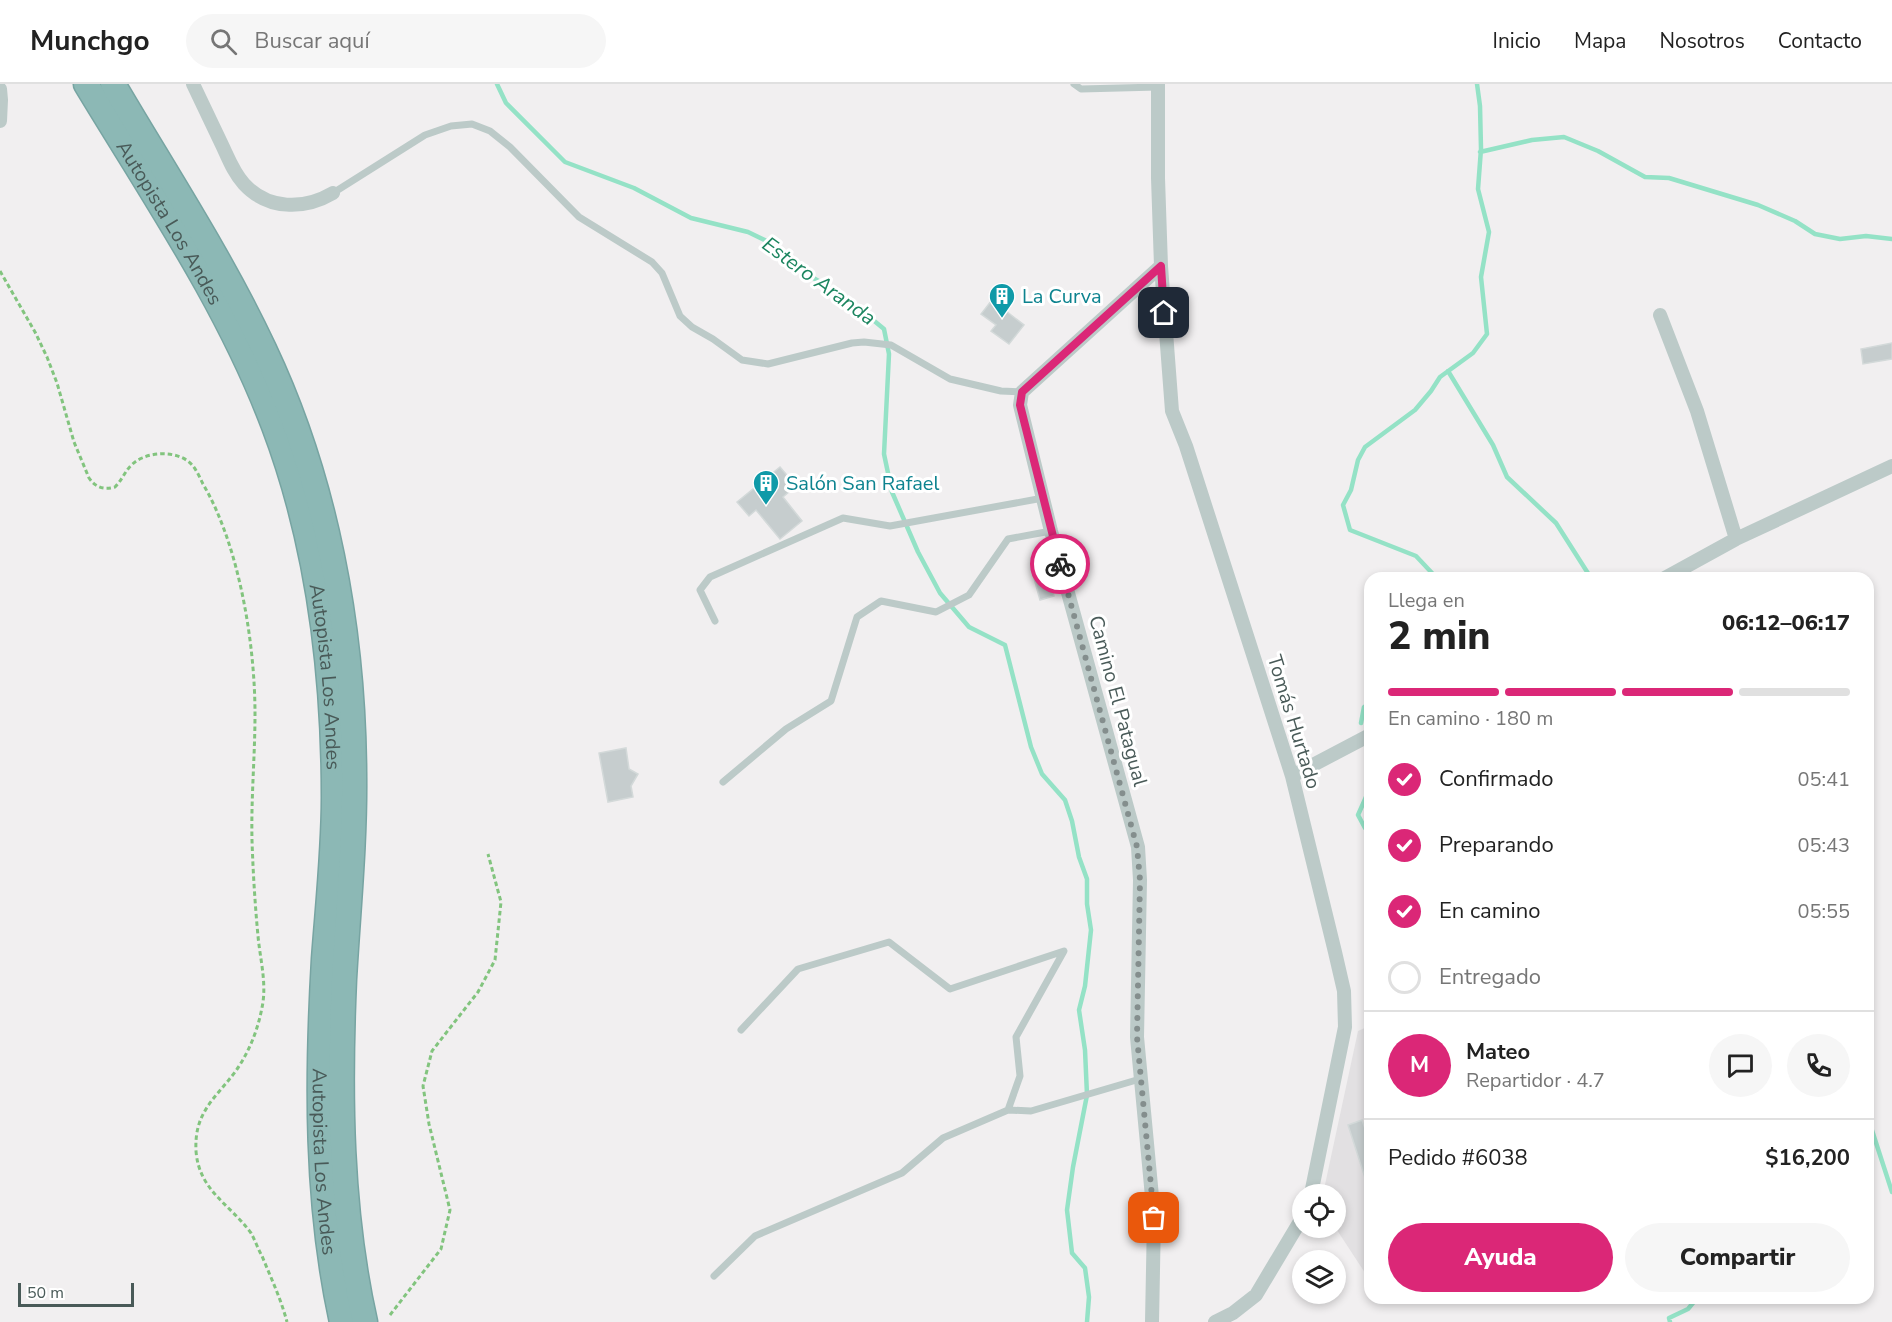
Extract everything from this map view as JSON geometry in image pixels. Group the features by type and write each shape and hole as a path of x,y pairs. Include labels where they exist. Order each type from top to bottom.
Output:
{"highway":[{"name":"Autopista Los Andes","path":"86,84 189,254 247,364 284,454 310,552 327,664 334,767 332,863 322,1013 321,1105 329,1237 342,1322"},
{"name":"Autopista Los Andes","path":"113,84 228,280 264,348 307,457 330,550 348,667 354,745 354,805 344,978 342,1087 349,1218 365,1322"}],"street":[{"path":"193,84 237,175 254,193 264,199 288,205 312,203 333,193"},
{"path":"1022,392 1161,266 1158,85"},
{"path":"0,89 0,121"},
{"name":"Tomás Hurtado","path":"1161,266 1172,411 1186,446 1292,776 1344,991 1345,1027 1313,1184"},
{"path":"1659,315 1696,411 1736,539"},
{"name":"Camino El Patagual","path":"1022,392 1020,405 1051,531 1137,847 1140,880 1137,1037 1154,1218 1152,1322"},
{"path":"1676,572 1736,539 1892,466"},
{"path":"1292,776 1364,738"},
{"path":"1215,1322 1233,1313 1256,1295 1292,1235"}],"lane":[{"path":"1074,84 1081,88 1158,85"},
{"path":"333,193 425,135 451,126 472,124 490,131 510,147 579,217 652,262 662,273 680,316 692,327 742,360 768,364 864,342 887,345 900,350 950,379 1000,391 1022,392"},
{"path":"715,621 700,590 710,577 843,518 890,526 1043,498"},
{"path":"723,782 786,729 831,701 857,617 881,601 936,612 969,595 1008,539 1051,531"},
{"path":"741,1030 798,969 889,942 950,989 1064,951 1016,1037 1020,1076 1008,1110"},
{"path":"714,1276 755,1236 902,1173 943,1138 1008,1110 1031,1111 1140,1079"}],"path":[{"path":"0,272 26,315 46,357 57,383 74,442 93,484 105,489 115,487 127,468 153,454 169,454 185,459 192,464 215,504 235,567 249,633 253,672 255,711 254,874 264,983 261,1011 254,1038 235,1071 202,1114 196,1137 196,1148 200,1170 209,1189 252,1234 282,1302 287,1322"},
{"path":"390,1315 441,1249 450,1210 429,1124 423,1086 432,1050 478,992 495,960 501,902 488,854"}],"shaded area":[{"path":"1364,1028 1364,1271 1342,1238 1346,1238 1346,1184 1325,1184 1358,1031"}],"building":[{"name":"La Curva","path":"995,296 1010,307 1006,311 1024,325 1009,344 991,331 996,325 981,314"},
{"path":"1892,343 1892,359 1863,364 1861,349"},
{"name":"Salón San Rafael","path":"780,467 796,486 783,497 802,521 780,539 756,510 749,516 737,502"},
{"path":"1046,567 1054,596 1040,600 1032,571"},
{"path":"626,748 629,769 638,774 631,786 633,797 608,802 599,753"},
{"path":"1362,1120 1364,1126 1364,1175 1348,1125"}],"waterway":[{"name":"Estero Aranda","path":"497,84 506,103 565,162 634,188 691,218 748,232 773,244 810,276 844,296 884,329 889,354 884,454 892,492 918,552 940,593 969,627 1005,645 1031,747 1042,774 1065,800 1079,857 1087,879 1087,904 1091,930 1085,986 1079,1010 1085,1050 1087,1095 1067,1210 1072,1253 1085,1268 1089,1297 1087,1322"},
{"path":"1431,572 1416,556 1350,530 1343,505 1351,490 1358,460 1365,447 1415,410 1440,377 1473,353 1487,334 1481,277 1489,232 1478,189 1481,149 1477,84"},
{"path":"1480,152 1532,140 1564,137 1598,151 1645,177 1669,178 1758,205 1795,221 1815,234 1840,239 1866,236 1892,239"},
{"path":"1448,371 1493,445 1507,477 1556,523 1587,572"},
{"path":"1361,723 1364,707"},
{"path":"1364,802 1358,815 1364,826"},
{"path":"1874,1136 1892,1192"},
{"path":"1670,1322 1669,1318 1688,1309 1692,1304"}],"way so far":[{"path":"1060,564 1137,847 1140,880 1137,1037 1154,1218"}],"place":[{"name":"La Curva","path":"1002,319"},
{"name":"Salón San Rafael","path":"766,506"}],"route":[{"path":"1060,564 1020,405 1022,392 1161,266 1164,313"}]}
